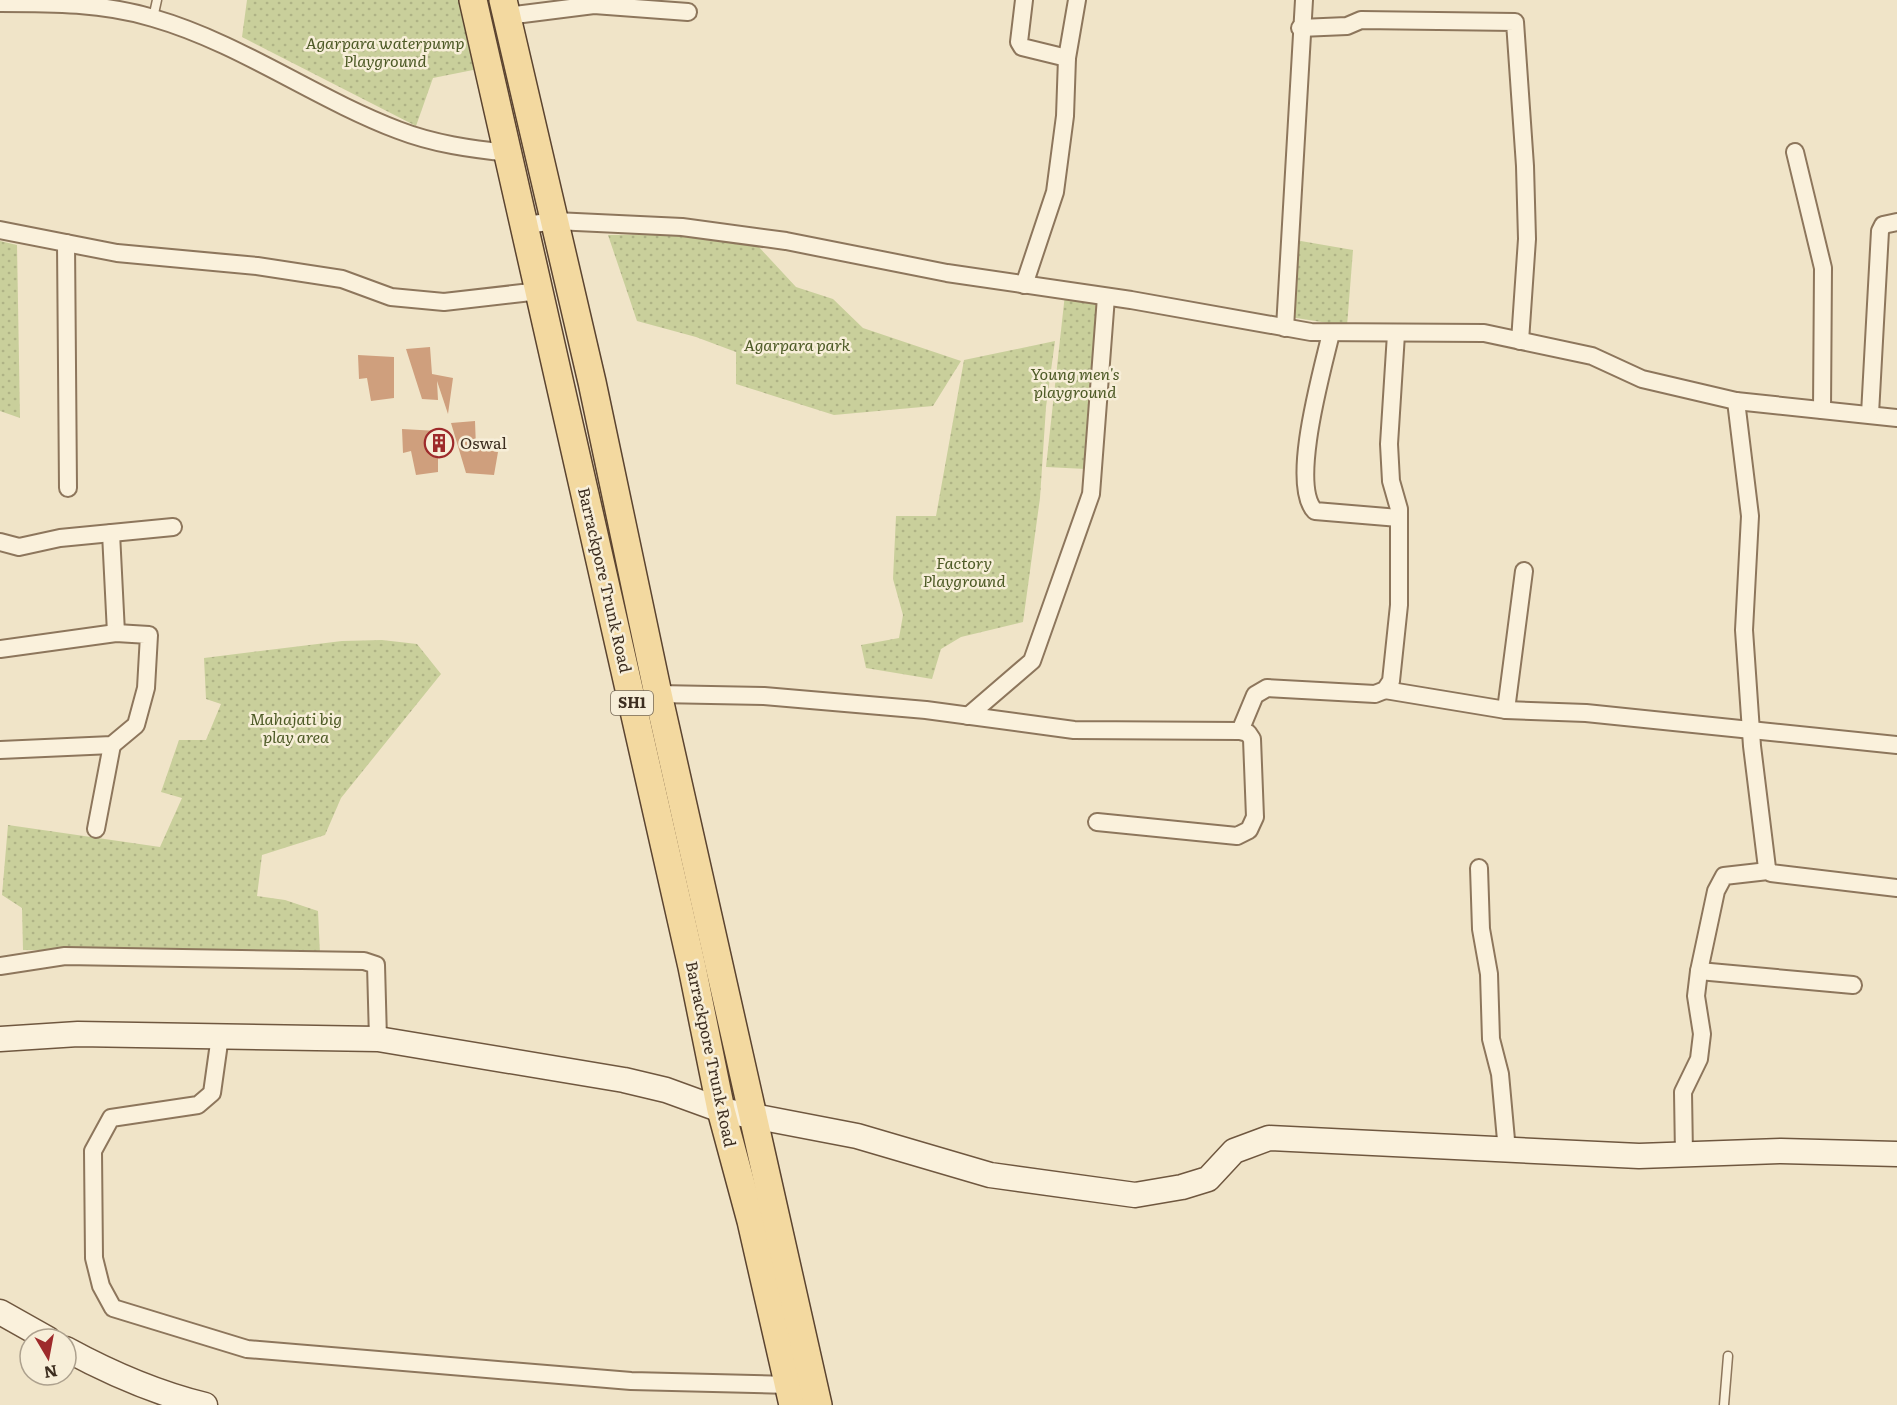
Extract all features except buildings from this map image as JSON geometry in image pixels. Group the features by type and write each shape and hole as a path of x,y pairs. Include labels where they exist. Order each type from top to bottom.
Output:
{"main road":[{"name":"Barrackpore Trunk Road","path":"473,0 526,225 692,967 721,1110 751,1221 791,1395"},
{"name":"Barrackpore Trunk Road","path":"505,8 555,221 658,694 818,1405"}],"street":[{"path":"1024,0 1019,42 1022,47 1067,58"},
{"path":"1024,285 1055,192 1065,116 1067,58 1077,0"},
{"path":"1285,328 1295,186 1300,28 1304,0"},
{"path":"0,3 85,4 153,18 199,34 397,130 436,142 509,153"},
{"path":"505,8 594,5 688,12"},
{"path":"1300,28 1347,26 1361,20 1515,22 1526,207 1520,340"},
{"path":"1795,152 1823,268 1822,410"},
{"path":"526,225 555,221 682,227 786,241 947,273 1106,297 1285,328 1331,333 1484,333 1592,356 1642,380 1736,401 1897,418"},
{"path":"1870,414 1880,231 1883,225 1897,222"},
{"path":"0,230 117,253 257,266 342,279 391,297 444,302 540,291"},
{"path":"66,243 68,488"},
{"path":"968,716 1032,661 1091,494 1106,297"},
{"path":"1331,333 1311,422 1304,476 1305,495 1315,511 1399,518"},
{"path":"1385,690 1391,681 1399,605 1399,509 1390,481 1389,444 1396,334"},
{"path":"1736,401 1750,516 1744,630 1751,732 1764,857 1768,871"},
{"path":"0,542 19,547 60,538 173,527"},
{"path":"111,533 116,633"},
{"path":"1506,710 1524,571"},
{"path":"0,649 116,633 149,635 146,688 136,725 112,745 0,750"},
{"path":"1240,731 1256,694 1267,688 1375,694 1385,690 1506,710 1586,714 1897,745"},
{"path":"658,694 764,696 926,710 1074,730 1240,731 1248,733 1252,739 1255,817 1250,830 1237,836 1097,822"},
{"path":"96,829 112,745"},
{"path":"1479,868 1481,929 1489,974 1491,1039 1493,1055 1500,1074 1507,1151"},
{"path":"1684,1155 1683,1092 1699,1059 1702,1034 1696,996 1699,970 1716,891 1725,876 1768,871 1897,888"},
{"path":"0,966 65,956 364,961 376,965 378,1039"},
{"path":"1699,970 1853,985"},
{"path":"0,1039 78,1034 378,1039 624,1080 666,1090 721,1110 857,1136 990,1175 1135,1195 1182,1187 1208,1179 1234,1151 1269,1138 1639,1156 1781,1151 1897,1154"},
{"path":"219,1036 212,1093 198,1106 111,1118 93,1151 94,1258 101,1286 113,1308 247,1348 791,1395"},
{"path":"0,1312 27,1327"},
{"path":"78,1356 104,1370 178,1399 205,1405"}],"lane":[{"path":"153,18 157,0"},
{"path":"1724,1405 1728,1356"}],"green space":[{"name":"Agarpara waterpump Playground","path":"247,0 459,0 478,69 433,78 416,126 242,37"},
{"name":"Agarpara park","path":"683,234 757,245 796,287 833,299 863,328 961,361 933,406 834,415 736,384 736,352 696,337 637,321 608,235"},
{"path":"1295,240 1353,250 1347,326 1290,317"},
{"path":"0,241 17,245 20,418 0,411"},
{"name":"Young men's playground","path":"1065,294 1105,299 1086,469 1046,467"},
{"name":"Factory Playground","path":"1055,341 1046,407 1040,498 1023,622 961,637 941,649 932,679 866,668 861,645 899,638 903,615 893,579 896,516 936,516 964,360"},
{"name":"Mahajati big play area","path":"382,640 417,644 441,674 341,798 325,835 262,855 257,896 285,900 318,911 320,954 23,950 22,908 2,895 8,825 160,847 182,798 161,792 179,740 206,740 221,704 206,699 204,658 342,641"}],"place":[{"name":"Oswal","path":"439,443"}]}
